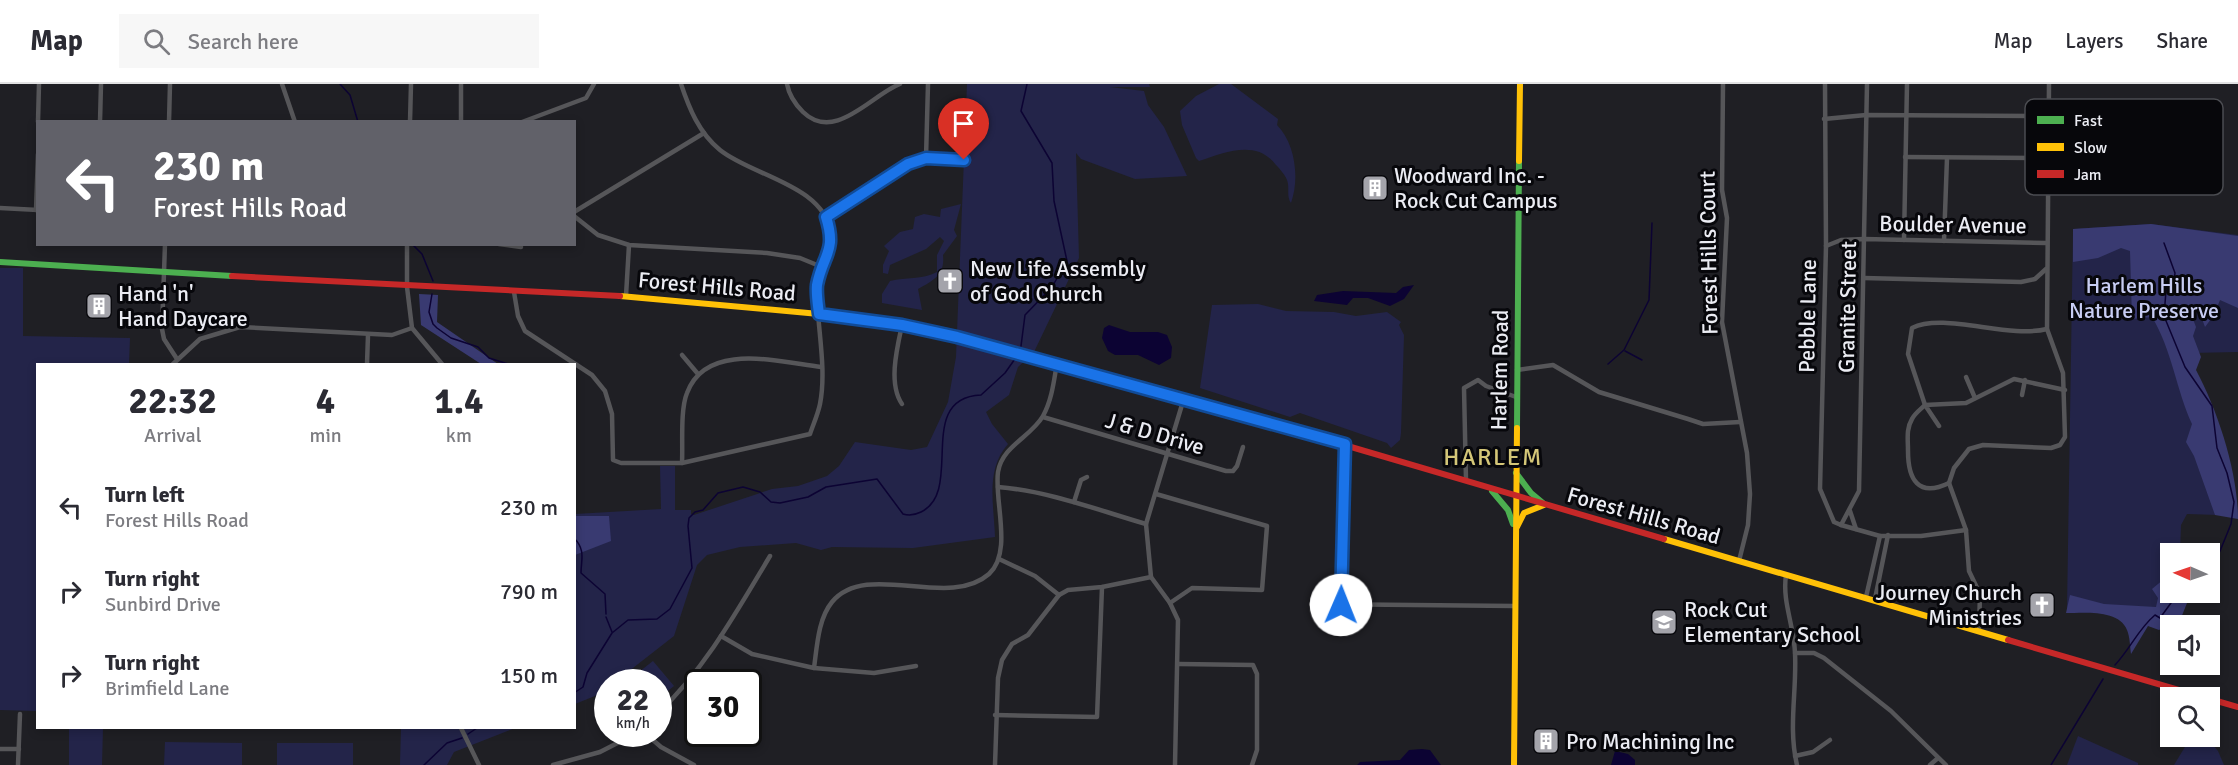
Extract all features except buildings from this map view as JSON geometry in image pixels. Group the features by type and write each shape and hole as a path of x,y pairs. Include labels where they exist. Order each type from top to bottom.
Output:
{"street":[{"path":"38,120 39,84"},
{"path":"100,120 101,84"},
{"path":"169,120 170,84"},
{"path":"282,84 294,120"},
{"path":"410,120 411,84"},
{"path":"461,84 461,120"},
{"path":"527,120 586,98 594,84"},
{"path":"576,364 592,375 605,391 612,414 613,460 621,463 682,463 810,434 820,404 821,367 817,288 822,267 831,251 831,233 826,217 813,200 720,150 704,133 690,112 681,84"},
{"path":"788,84 792,100 805,115 822,122 847,119 900,84"},
{"path":"926,158 928,84"},
{"name":"Harlem Road","path":"1514,765 1520,84"},
{"name":"Forest Hills Court","path":"1723,84 1722,190 1727,218 1722,322 1747,453 1750,494 1748,525 1739,561"},
{"name":"Pebble Lane","path":"1825,84 1826,246 1820,489 1834,522 1841,525"},
{"name":"Granite Street","path":"1841,525 1860,491 1867,84"},
{"path":"1904,240 1906,84"},
{"path":"2049,84 2049,99"},
{"path":"1824,119 1866,115 2025,116"},
{"path":"576,213 704,133"},
{"path":"1905,157 2025,158"},
{"path":"826,217 908,164 926,158 964,160"},
{"path":"1944,241 1947,158"},
{"path":"2047,195 2047,329 2063,373 2065,390 2065,437 2060,445 2050,448 1983,446 1969,449 1958,462 1949,483 1936,489 1923,488 1913,480 1908,469 1907,430 1913,417 1925,405 1966,403 2014,379 2065,390"},
{"path":"0,208 36,210"},
{"path":"576,216 598,235 629,245 767,253 801,258 822,267"},
{"name":"Boulder Avenue","path":"1826,246 1841,240 1864,239 2046,243"},
{"path":"626,296 629,245"},
{"path":"165,246 162,329 175,362 200,339 240,327 368,335 392,335 412,328"},
{"path":"406,246 407,287 412,328 441,363"},
{"path":"514,246 521,247"},
{"name":"Forest Hills Road","path":"0,262 407,287 626,296 819,314 902,325 1057,363 1184,398 2171,687"},
{"path":"1864,278 2021,282 2035,279 2046,269"},
{"path":"514,292 525,331 574,363"},
{"path":"1938,426 1925,405 1908,354 1912,328 1932,324 1976,326 2024,333 2047,329"},
{"path":"902,325 896,351 895,395 902,404"},
{"path":"367,363 368,335"},
{"path":"682,355 698,374"},
{"path":"682,463 686,394 698,374 722,360 760,359 821,367"},
{"path":"814,668 821,624 832,602 849,589 872,585 941,588 964,585 983,578 993,569 999,559 1001,538 998,471 1011,447 1027,435 1043,417 1057,363"},
{"path":"1516,370 1554,365 1599,392 1703,424 1740,422"},
{"path":"1966,377 1975,398"},
{"path":"1466,480 1464,388 1478,380 1486,386 1516,397"},
{"path":"2022,394 2025,380"},
{"path":"1175,765 1179,663 1178,620 1170,603 1150,577 1146,524 1184,398"},
{"name":"J & D Drive","path":"1043,417 1233,471 1243,447"},
{"path":"1341,605 1345,444"},
{"path":"1515,473 1531,493 1546,505"},
{"path":"1074,502 1081,480 1087,477"},
{"path":"1949,483 1966,530 1967,562 1980,594 1979,629"},
{"path":"998,487 1015,488 1074,502 1146,524"},
{"path":"1490,489 1508,510 1516,531"},
{"path":"1156,495 1267,526 1262,590 1192,588 1170,603"},
{"path":"1516,531 1524,513 1546,505"},
{"path":"1850,511 1856,529"},
{"path":"1841,525 1880,536 1921,536 1966,530"},
{"path":"1875,599 1888,535"},
{"path":"1866,597 1880,536"},
{"path":"672,700 721,636 770,556"},
{"path":"999,559 1035,576 1059,595"},
{"path":"1786,575 1785,601 1793,633 1795,653 1795,756 1797,765"},
{"path":"995,765 995,716 1002,660 1012,644 1028,635 1059,595 1068,590 1102,587 1150,577"},
{"path":"995,716 1097,717 1102,587"},
{"path":"1311,604 1515,606"},
{"path":"721,636 752,654 814,668 874,673 916,666"},
{"path":"1795,653 1814,653 1824,658 1891,711 1946,765"},
{"path":"1179,663 1253,665 1257,674 1257,750 1252,765"},
{"name":"Forest Hills Road","path":"2220,702 2238,707"},
{"path":"18,765 21,714"},
{"path":"461,729 479,765"},
{"path":"1795,756 1813,752 1830,740"},
{"path":"553,765 600,752 610,747"},
{"path":"662,747 694,765"},
{"path":"0,749 19,749"},
{"path":"1930,765 1938,758"}],"green space":[{"path":"967,84 1149,84 1150,87 1110,87 1144,91 1148,105 1164,127 1187,176 1135,179 1081,159 1076,153 1079,258 1034,352 1018,367 1009,395 986,412 992,424 1008,444 996,465 992,488 995,537 913,548 832,547 821,550 796,543 740,547 707,555 697,565 674,636 632,669 594,669 594,696 576,704 576,514 661,509 660,466 675,466 675,510 691,510 691,514 694,515 772,489 798,486 827,476 839,466 855,442 911,450 927,447 948,402 956,357"},
{"path":"1219,84 1231,84 1278,119 1277,125 1288,141 1294,161 1295,183 1291,203 1285,176 1268,157 1260,152 1240,150 1199,161 1196,158 1182,125 1180,111 1196,96"},
{"path":"961,204 954,230 957,236 943,255 940,272 933,280 918,289 922,310 882,303 882,294 890,281 926,276 937,272 937,255 944,241 940,237 926,249 890,265 888,274 883,273 883,265 889,251 884,246 900,232 913,229 915,217 924,214 940,217 941,209"},
{"name":"Harlem Hills Nature Preserve","path":"2151,224 2238,235 2238,352 2190,353 2219,515 2187,514 2181,525 2180,543 2160,543 2160,603 2176,603 2180,611 2067,609 2073,229"},
{"path":"2151,224 2238,236 2238,308 2220,300 2214,315 2205,327 2197,305 2188,306 2196,327 2193,336 2201,357 2196,370 2212,404 2231,462 2238,519 2215,515 2194,456 2186,442 2192,424 2159,330 2152,317 2132,319 2130,251 2121,248 2098,258 2073,262 2073,229"},
{"path":"0,268 23,268 23,336 130,338 129,363 36,363 36,711 0,710"},
{"path":"419,294 438,295 437,322 497,363 479,363 421,325"},
{"path":"1258,304 1286,311 1334,312 1356,316 1387,312 1401,322 1399,325 1404,335 1400,440 1391,448 1387,443 1300,413 1290,417 1200,388 1212,305"},
{"path":"576,516 609,516 611,541 576,555"},
{"path":"2160,582 2160,603 2187,603 2182,615 2160,615 2160,629 2148,626 2131,654 2127,630 2117,618 2091,613 2066,613 2070,595 2104,604 2156,607 2158,598 2152,589"},
{"path":"653,661 660,669 643,669"},
{"path":"69,729 103,729 102,765 69,765"},
{"path":"401,729 512,729 454,752 447,765 400,765"},
{"path":"2078,736 2138,763 2138,765 2067,765"},
{"path":"165,742 242,743 242,765 164,765"},
{"path":"277,743 353,743 353,765 277,765"},
{"path":"2185,747 2215,747 2224,765 2174,765"}],"shaded area":[{"path":"1414,285 1404,299 1390,306 1368,298 1353,298 1347,305 1314,301 1317,295 1343,291 1396,293 1403,287"},
{"path":"1109,325 1130,332 1158,332 1167,335 1172,347 1171,358 1159,365 1138,355 1115,355 1108,351 1102,338 1104,328"},
{"path":"1409,750 1430,750 1441,765 1357,765 1360,762 1400,760"},
{"path":"1615,751 1628,754 1635,760 1635,765 1611,765"}],"waterway":[{"path":"340,84 350,95 357,120"},
{"path":"1021,346 1025,315 1052,287 1067,261 1054,201 1052,163 1021,111 1027,84"},
{"path":"1608,364 1624,350 1649,300 1652,223"},
{"path":"2164,243 2175,273 2174,281 2166,291 2164,316 2185,367 2212,406 2217,448 2227,473 2234,502 2231,524 2220,551"},
{"path":"414,246 422,254 433,281"},
{"path":"432,294 429,312 437,328 451,338 478,347 489,358 505,363"},
{"path":"1625,351 1642,360"},
{"path":"576,692 583,687 587,673 612,633 628,620 657,619 670,609 692,568 689,518 695,512 703,510 718,493 743,487 760,492 771,502 780,503 808,497 826,487 877,479 903,514 919,513 933,501 940,485 944,428 950,412 961,400 981,395 1005,373 1017,356"},
{"path":"576,540 581,551 581,573 605,594 606,614"},
{"path":"2115,665 2144,626 2155,615 2160,618 2171,603"},
{"path":"606,617 612,632"},
{"path":"2051,765 2103,679"},
{"path":"468,734 476,729"},
{"path":"424,765 447,743 462,738"}],"traffic: fast":[{"path":"1517,428 1519,161"},
{"path":"0,262 232,276"},
{"path":"998,348 1283,427"},
{"path":"1516,473 1531,493 1543,503"},
{"path":"1492,491 1508,510 1513,524"}],"traffic: slow":[{"path":"1519,161 1520,84"},
{"path":"620,296 819,314 902,325 998,348"},
{"path":"1514,765 1517,428"},
{"path":"1517,527 1524,513 1544,505"},
{"path":"1664,539 2008,640"}],"traffic: jam":[{"path":"232,276 620,296"},
{"path":"1283,427 1664,539"},
{"path":"2008,640 2168,687"},
{"path":"2220,702 2238,707"}],"place":[{"name":"Woodward Inc. - Rock Cut Campus","path":"1375,188"},
{"name":"New Life Assembly of God Church","path":"950,281"},
{"name":"Hand 'n' Hand Daycare","path":"99,306"},
{"name":"Journey Church Ministries","path":"2042,605"},
{"name":"Rock Cut Elementary School","path":"1664,622"},
{"name":"Pro Machining Inc","path":"1546,741"}],"district":[{"name":"HARLEM","path":"1493,457"}],"route":[{"path":"964,160 926,158 908,164 826,217 831,233 831,251 822,267 817,288 819,314 902,325 957,337 1345,444 1341,605"}]}
